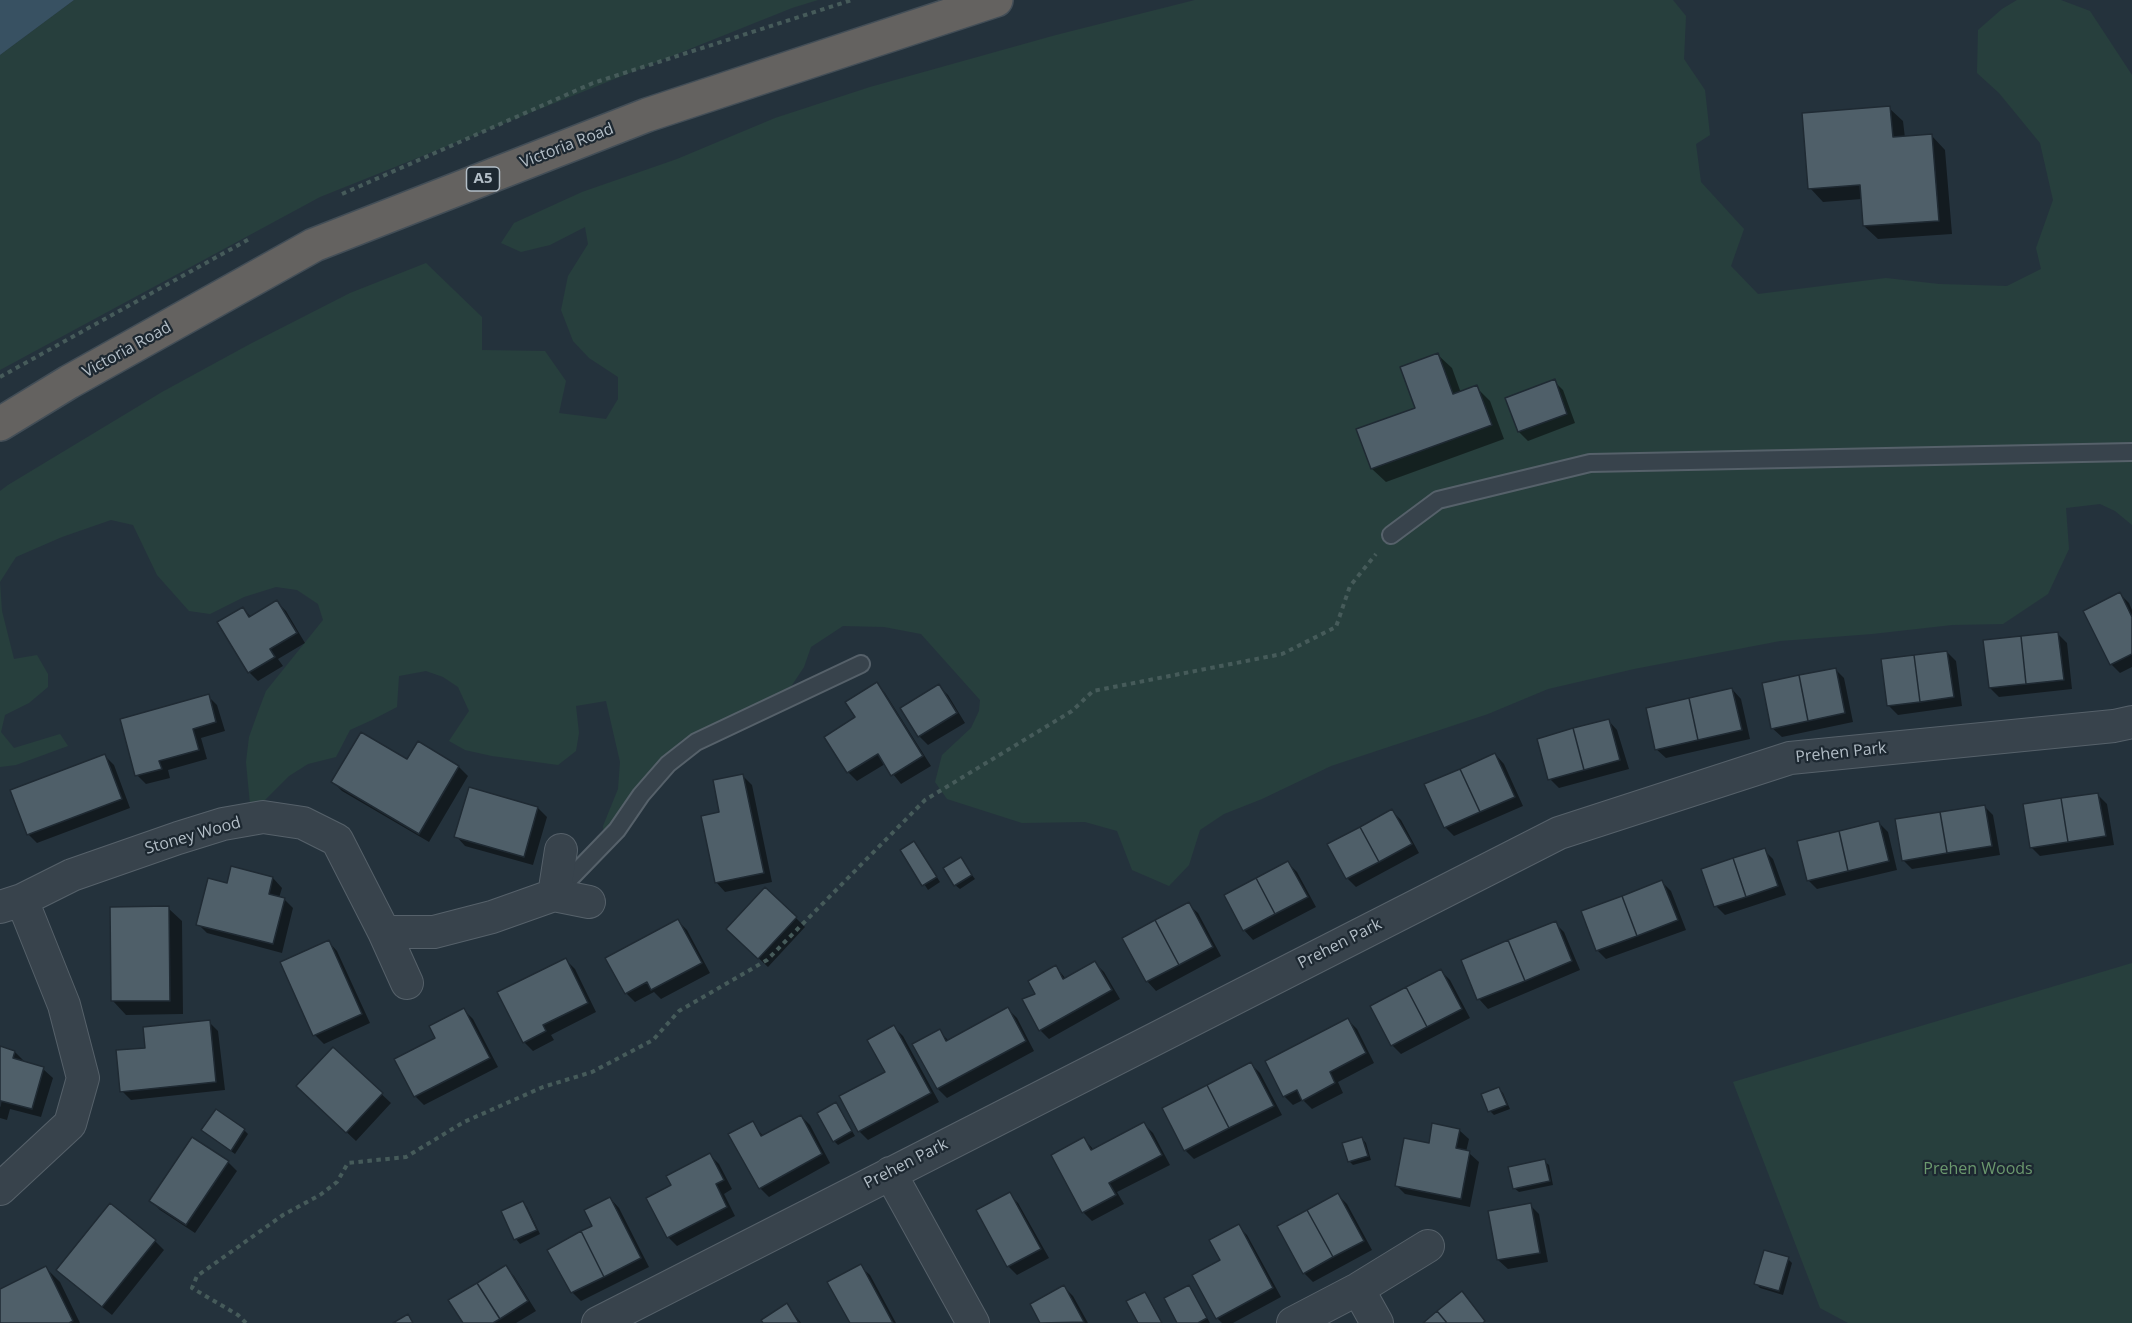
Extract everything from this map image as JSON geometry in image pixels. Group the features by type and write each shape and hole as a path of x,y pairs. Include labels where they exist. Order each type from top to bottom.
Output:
{"highway":[{"name":"Victoria Road","path":"0,424 69,382 314,245 647,115 996,0"}],"street":[{"name":"Prehen Park","path":"597,1323 1559,833 1790,758 2114,726 2132,722"},
{"name":"Stoney Wood","path":"0,1189 70,1124 82,1078 64,1005 11,904 72,875 223,824 263,817 303,823 337,840 407,982"},
{"path":"554,895 561,850"},
{"path":"384,932 434,932 492,917 554,895 588,902"},
{"path":"890,1173 973,1323"},
{"path":"1293,1323 1358,1288 1428,1246"},
{"path":"1358,1288 1377,1323"}],"lane":[{"path":"1391,535 1438,500 1590,463 2132,452"},
{"path":"554,895 617,830 641,795 668,764 696,742 861,664"}],"path":[{"path":"246,1323 238,1315 192,1288 197,1276 283,1215 320,1195 337,1182 348,1162 406,1157 464,1122 543,1088 592,1072 653,1040 679,1011 766,960 925,800 1072,711 1093,691 1282,654 1336,627 1350,586 1391,535"}],"green space":[{"path":"74,0 818,0 792,8 320,197 0,370 0,55"},
{"path":"1195,0 1673,0 1686,16 1684,59 1705,90 1710,135 1696,144 1701,182 1744,229 1731,266 1758,294 1886,278 1939,284 2007,286 2041,269 2036,248 2053,200 2040,143 1999,93 1977,73 1978,30 2002,9 2017,0 2061,0 2090,11 2132,75 2132,525 2115,511 2100,504 2066,508 2069,549 2048,594 2003,624 1952,625 1780,641 1634,669 1548,689 1488,714 1331,766 1262,799 1224,814 1200,830 1189,865 1169,886 1132,870 1117,831 1085,822 1022,823 947,799 935,782 942,755 971,728 979,711 980,700 921,634 884,627 843,626 811,647 804,667 790,688 748,711 682,740 665,756 650,774 604,844 603,826 618,789 620,762 606,701 576,706 579,733 576,751 558,765 465,750 449,741 469,711 458,687 443,677 426,671 399,676 397,707 350,730 336,757 308,764 289,776 262,803 250,804 246,762 249,737 266,691 323,620 318,604 297,590 276,587 244,597 210,614 189,611 157,575 133,525 111,520 62,537 16,557 0,582 0,491 8,485 162,392 250,344 350,293 426,263 482,317 482,350 545,351 566,381 559,413 606,419 618,399 618,377 589,358 573,341 561,310 568,276 588,244 585,227 550,245 521,252 501,243 514,223 582,192 677,159 775,118 870,87 1056,35"},
{"path":"0,582 2,611 14,659 37,655 48,674 48,687 29,703 5,715 1,732 14,748 60,734 68,746 16,765 0,767"},
{"name":"Prehen Woods","path":"2132,963 2132,1323 1848,1323 1820,1308 1733,1082"}],"water":[{"path":"0,0 74,0 0,55"}],"building":[{"path":"1890,106 1893,137 1932,134 1939,221 1863,226 1860,185 1808,189 1802,113"},
{"path":"1438,353 1453,394 1477,385 1492,425 1371,469 1356,429 1415,408 1400,367"},
{"path":"1555,379 1567,414 1518,432 1505,398"},
{"path":"2120,592 2132,617 2132,654 2110,665 2083,611"},
{"path":"277,600 297,633 270,649 275,657 248,673 217,622 243,607 249,617"},
{"path":"2058,632 2064,680 2026,684 2021,636"},
{"path":"2021,636 2026,684 1989,688 1983,640"},
{"path":"1947,651 1954,697 1920,702 1914,655"},
{"path":"1914,655 1920,702 1887,706 1881,659"},
{"path":"1836,668 1845,713 1808,721 1799,675"},
{"path":"1799,675 1808,721 1771,729 1762,683"},
{"path":"877,682 923,756 891,776 878,754 847,773 824,737 855,717 845,702"},
{"path":"939,684 957,713 918,737 900,708"},
{"path":"1732,688 1742,730 1698,740 1689,698"},
{"path":"209,694 216,722 193,729 199,750 159,761 162,769 135,776 120,719"},
{"path":"1689,698 1698,740 1655,750 1646,708"},
{"path":"1609,719 1620,760 1584,770 1573,728"},
{"path":"1573,728 1584,770 1548,780 1537,739"},
{"path":"361,732 407,759 418,741 459,766 419,834 331,782"},
{"path":"1495,753 1515,797 1480,812 1460,769"},
{"path":"105,754 122,799 27,835 10,790"},
{"path":"1460,769 1480,812 1444,828 1424,784"},
{"path":"743,774 764,873 715,883 701,816 719,812 713,780"},
{"path":"469,787 538,807 524,857 454,837"},
{"path":"2098,793 2106,836 2068,842 2061,798"},
{"path":"2061,798 2068,842 2030,848 2023,804"},
{"path":"1985,805 1992,846 1947,853 1940,812"},
{"path":"1392,809 1412,844 1379,862 1360,827"},
{"path":"1940,812 1947,853 1902,861 1895,819"},
{"path":"1879,821 1889,861 1848,871 1839,831"},
{"path":"1360,827 1379,862 1346,879 1327,844"},
{"path":"1839,831 1848,871 1807,881 1797,841"},
{"path":"914,841 937,877 922,886 900,850"},
{"path":"1765,848 1778,886 1746,897 1733,858"},
{"path":"961,857 972,875 954,886 943,868"},
{"path":"1733,858 1746,897 1714,907 1701,869"},
{"path":"1288,861 1308,897 1275,914 1256,878"},
{"path":"231,866 273,877 269,894 285,898 273,944 196,925 208,878 227,883"},
{"path":"1256,878 1275,914 1243,931 1224,895"},
{"path":"1662,880 1678,920 1637,936 1622,896"},
{"path":"765,887 797,917 758,959 726,929"},
{"path":"1622,896 1637,936 1596,951 1581,911"},
{"path":"1189,902 1213,947 1179,965 1155,920"},
{"path":"169,906 170,1001 111,1001 110,907"},
{"path":"678,919 702,963 651,990 647,982 625,994 605,958"},
{"path":"1155,920 1179,965 1146,982 1122,938"},
{"path":"1556,921 1572,961 1525,981 1508,940"},
{"path":"329,940 362,1014 313,1036 280,962"},
{"path":"1508,940 1525,981 1477,1000 1461,960"},
{"path":"566,958 588,1003 543,1025 546,1031 523,1043 497,992"},
{"path":"1095,961 1112,990 1039,1031 1022,999 1035,994 1028,981 1056,965 1063,979"},
{"path":"1441,969 1462,1009 1427,1027 1406,987"},
{"path":"1406,987 1427,1027 1391,1046 1370,1006"},
{"path":"1008,1007 1026,1041 937,1089 912,1044 940,1029 946,1041"},
{"path":"464,1008 490,1058 414,1097 394,1059 435,1038 429,1026"},
{"path":"1348,1018 1366,1053 1330,1072 1335,1083 1302,1101 1297,1090 1283,1097 1265,1061"},
{"path":"210,1020 216,1082 120,1092 116,1050 145,1048 143,1027"},
{"path":"894,1025 931,1093 858,1132 839,1096 885,1072 867,1040"},
{"path":"0,1046 15,1051 13,1058 44,1067 32,1109 1,1101 0,1106"},
{"path":"333,1047 383,1093 346,1133 296,1086"},
{"path":"1251,1062 1274,1106 1229,1128 1207,1085"},
{"path":"1207,1085 1229,1128 1184,1151 1162,1108"},
{"path":"1499,1087 1507,1105 1488,1112 1481,1094"},
{"path":"836,1102 852,1131 833,1142 817,1113"},
{"path":"216,1109 245,1129 231,1151 201,1130"},
{"path":"801,1115 822,1154 759,1189 728,1134 753,1121 761,1136"},
{"path":"1144,1122 1162,1155 1109,1183 1116,1195 1082,1213 1051,1155 1084,1137 1091,1150"},
{"path":"1432,1123 1460,1129 1456,1148 1470,1151 1461,1199 1395,1186 1404,1138 1429,1143"},
{"path":"192,1137 229,1161 186,1225 149,1201"},
{"path":"1362,1137 1368,1156 1348,1162 1342,1143"},
{"path":"710,1153 724,1180 716,1184 727,1207 667,1238 646,1198 671,1185 666,1176"},
{"path":"1545,1159 1550,1181 1513,1189 1508,1167"},
{"path":"1010,1192 1041,1249 1007,1267 976,1210"},
{"path":"1338,1193 1364,1241 1333,1257 1307,1210"},
{"path":"610,1197 641,1258 604,1277 581,1231 592,1226 584,1210"},
{"path":"523,1201 537,1230 514,1240 501,1211"},
{"path":"110,1203 156,1240 102,1307 56,1270"},
{"path":"1531,1203 1540,1253 1497,1260 1488,1211"},
{"path":"1307,1210 1333,1257 1303,1274 1277,1226"},
{"path":"1239,1224 1273,1288 1216,1319 1192,1275 1220,1260 1209,1240"},
{"path":"581,1231 604,1277 571,1293 547,1250"},
{"path":"1764,1250 1789,1257 1779,1291 1754,1284"},
{"path":"861,1264 893,1323 850,1323 827,1282"},
{"path":"506,1265 528,1301 500,1319 477,1283"},
{"path":"46,1266 73,1321 69,1323 0,1323 0,1289"},
{"path":"477,1283 500,1319 493,1323 463,1323 448,1300"},
{"path":"1064,1285 1084,1322 1040,1323 1030,1304"},
{"path":"1189,1285 1207,1318 1198,1323 1177,1323 1164,1298"},
{"path":"1462,1291 1485,1321 1483,1323 1447,1323 1437,1311"},
{"path":"1145,1292 1162,1323 1138,1323 1126,1301"},
{"path":"787,1303 799,1323 763,1323 761,1320"},
{"path":"1437,1311 1447,1323 1423,1323"},
{"path":"408,1314 413,1323 393,1323"}]}
